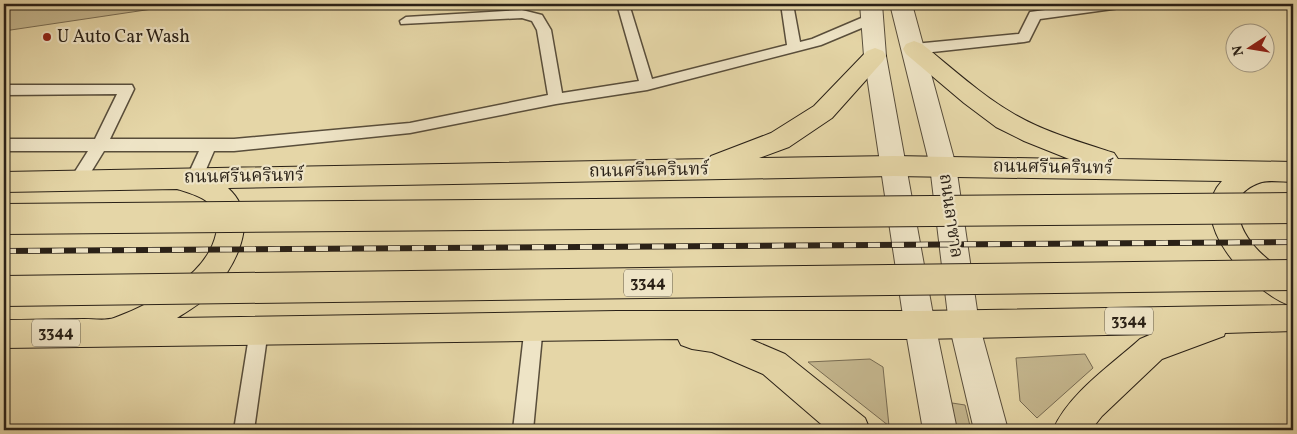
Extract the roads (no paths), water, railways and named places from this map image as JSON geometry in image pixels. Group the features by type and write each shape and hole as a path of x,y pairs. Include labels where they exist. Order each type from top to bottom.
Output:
{"main road":[{"path":"914,49 964,91 994,113 1037,136 1076,152 1146,170"},
{"path":"703,170 780,140 824,112 875,56"},
{"name":"ถนนศรีนครินทร์","path":"4,182 894,166 1257,173 1293,172"},
{"path":"1257,173 1237,182 1225,195 1224,216 1234,240 1255,266 1293,293"},
{"path":"109,332 142,321 171,305 197,287 217,265 229,243 231,222 226,204 213,191 183,178"},
{"path":"4,219 1293,208"},
{"name":"3344","path":"4,291 1293,275"},
{"name":"3344","path":"4,334 617,325 920,325 1293,318"},
{"path":"1070,430 1090,405 1150,349 1233,319"},
{"path":"617,325 714,338 774,364 853,430"}],"street":[{"name":"ถนนลาซาล","path":"901,4 943,166 964,324 991,430"},
{"path":"871,12 875,56 920,325 940,430"}],"lane":[{"path":"623,4 647,85"},
{"path":"787,4 794,48"},
{"path":"914,49 1024,38 1032,9 1120,4"},
{"path":"4,145 234,145 410,128 556,99 647,85 816,42 871,12"},
{"path":"406,21 522,14 537,18 544,30 556,99"},
{"path":"4,90 127,89 100,144 77,181"},
{"path":"183,178 209,144"},
{"path":"523,430 534,326"},
{"path":"244,430 259,330"}],"railway":[{"path":"4,251 1293,242"}],"place":[{"name":"U Auto Car Wash","path":"47,37"}]}
